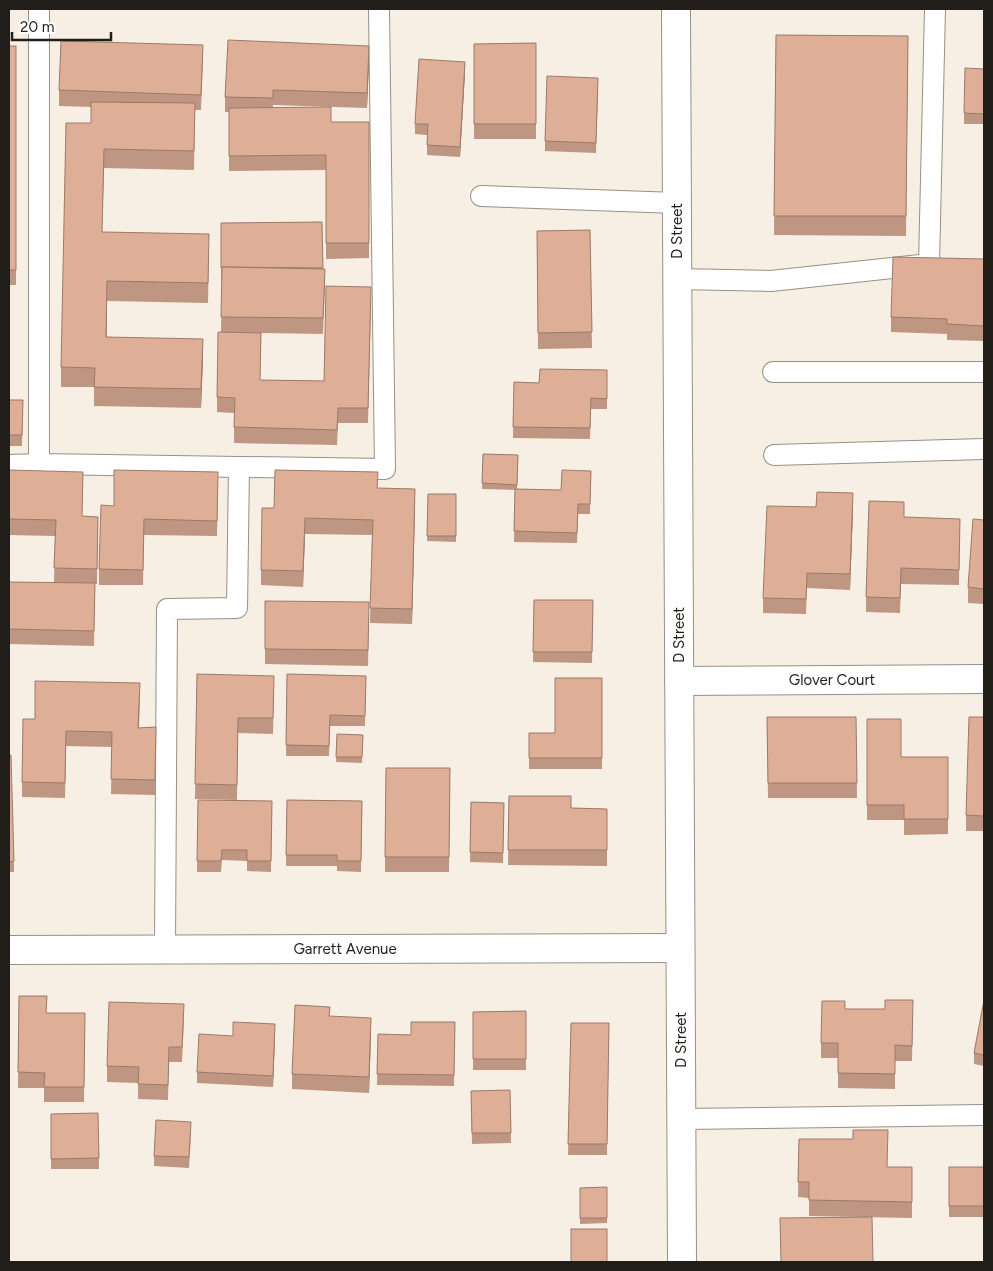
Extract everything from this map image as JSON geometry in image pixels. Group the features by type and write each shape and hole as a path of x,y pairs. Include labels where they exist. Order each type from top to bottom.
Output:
{"street":[{"name":"D Street","path":"676,9 682,1262"},
{"name":"Glover Court","path":"679,681 984,679"},
{"name":"Garrett Avenue","path":"9,950 680,948"}],"lane":[{"path":"38,9 39,464"},
{"path":"9,466 39,464 384,468 378,9"},
{"path":"677,278 771,281 938,265 935,9"},
{"path":"481,196 677,203"},
{"path":"773,372 984,372"},
{"path":"774,454 984,449"},
{"path":"165,949 168,609 236,608 239,467"},
{"path":"681,1119 984,1115"}],"building":[{"path":"776,35 908,36 906,216 774,216"},
{"path":"228,40 369,46 367,93 273,90 273,98 225,97"},
{"path":"61,41 203,45 201,95 59,90"},
{"path":"536,43 536,124 474,124 474,44"},
{"path":"9,46 16,46 16,270 9,270"},
{"path":"419,59 465,62 460,147 427,145 428,124 415,124"},
{"path":"965,68 984,69 984,114 964,113"},
{"path":"547,76 598,78 596,143 545,141"},
{"path":"91,102 195,103 194,151 104,149 102,232 209,234 208,283 107,281 106,337 203,339 201,389 94,387 95,368 61,367 66,123 91,123"},
{"path":"331,107 331,122 369,122 369,243 326,243 326,155 229,156 229,108"},
{"path":"322,222 323,268 221,268 221,223"},
{"path":"590,230 592,332 538,333 537,231"},
{"path":"893,257 984,259 984,326 947,324 947,319 891,317"},
{"path":"222,267 325,269 323,318 221,317"},
{"path":"326,286 371,287 368,408 338,408 337,430 234,427 235,398 217,397 218,332 261,333 260,380 324,381"},
{"path":"540,369 607,370 607,399 591,398 590,428 513,427 514,382 539,383"},
{"path":"9,400 23,400 22,435 9,435"},
{"path":"483,454 518,455 517,485 482,483"},
{"path":"9,470 83,472 82,516 98,517 97,569 54,568 56,520 9,519"},
{"path":"114,470 218,472 217,521 144,519 143,570 99,569 101,505 114,506"},
{"path":"275,470 378,472 377,488 415,489 412,609 370,608 373,520 305,518 303,571 261,570 262,508 274,508"},
{"path":"562,470 591,471 590,504 578,504 577,533 514,531 515,489 561,490"},
{"path":"817,492 853,493 850,574 807,573 806,599 763,598 767,506 816,507"},
{"path":"428,494 456,494 456,536 427,536"},
{"path":"869,501 904,502 904,517 960,519 959,570 901,568 900,598 866,597"},
{"path":"973,519 984,520 984,589 968,587"},
{"path":"9,582 95,583 94,631 9,629"},
{"path":"534,600 593,600 592,652 533,652"},
{"path":"265,601 369,602 368,650 265,649"},
{"path":"197,674 274,676 273,718 238,718 237,785 195,784"},
{"path":"287,674 366,676 365,716 330,715 329,746 286,745"},
{"path":"555,678 602,678 602,758 529,758 529,733 555,733"},
{"path":"35,681 140,683 138,728 156,727 155,780 111,779 112,732 66,731 65,783 22,782 23,719 35,719"},
{"path":"767,717 856,717 857,783 768,783"},
{"path":"969,717 984,717 984,816 966,815"},
{"path":"867,719 901,719 901,757 948,757 948,819 904,819 904,805 867,805"},
{"path":"337,734 363,735 362,757 336,757"},
{"path":"9,755 11,755 14,861 9,862"},
{"path":"386,768 450,768 449,857 385,857"},
{"path":"509,796 571,796 571,808 607,809 607,850 508,850"},
{"path":"198,800 272,801 271,861 247,861 247,850 222,850 221,861 197,861"},
{"path":"287,800 362,801 361,861 337,861 337,855 286,855"},
{"path":"471,802 504,803 503,853 470,852"},
{"path":"19,996 47,996 46,1013 85,1013 84,1087 44,1087 45,1073 18,1072"},
{"path":"885,1000 913,1000 912,1046 895,1045 895,1074 838,1073 838,1043 821,1043 822,1001 845,1001 845,1009 885,1009"},
{"path":"984,1000 984,1055 974,1053"},
{"path":"109,1002 184,1004 182,1047 169,1047 168,1085 138,1084 139,1067 107,1066"},
{"path":"295,1005 330,1007 329,1016 371,1018 369,1077 292,1074"},
{"path":"526,1011 526,1059 473,1059 473,1012"},
{"path":"233,1022 275,1024 273,1076 197,1072 199,1034 233,1036"},
{"path":"411,1022 455,1022 454,1075 377,1074 378,1034 411,1035"},
{"path":"571,1023 609,1023 607,1144 568,1144"},
{"path":"510,1090 511,1133 472,1133 471,1091"},
{"path":"98,1113 99,1158 51,1159 51,1114"},
{"path":"156,1120 191,1122 189,1157 154,1156"},
{"path":"853,1130 888,1130 887,1167 912,1167 912,1202 809,1200 809,1182 798,1182 799,1139 853,1139"},
{"path":"949,1167 984,1167 984,1206 949,1206"},
{"path":"607,1187 607,1218 580,1218 580,1188"},
{"path":"872,1217 873,1262 781,1262 780,1218"},
{"path":"571,1229 607,1229 607,1262 571,1262"}]}
